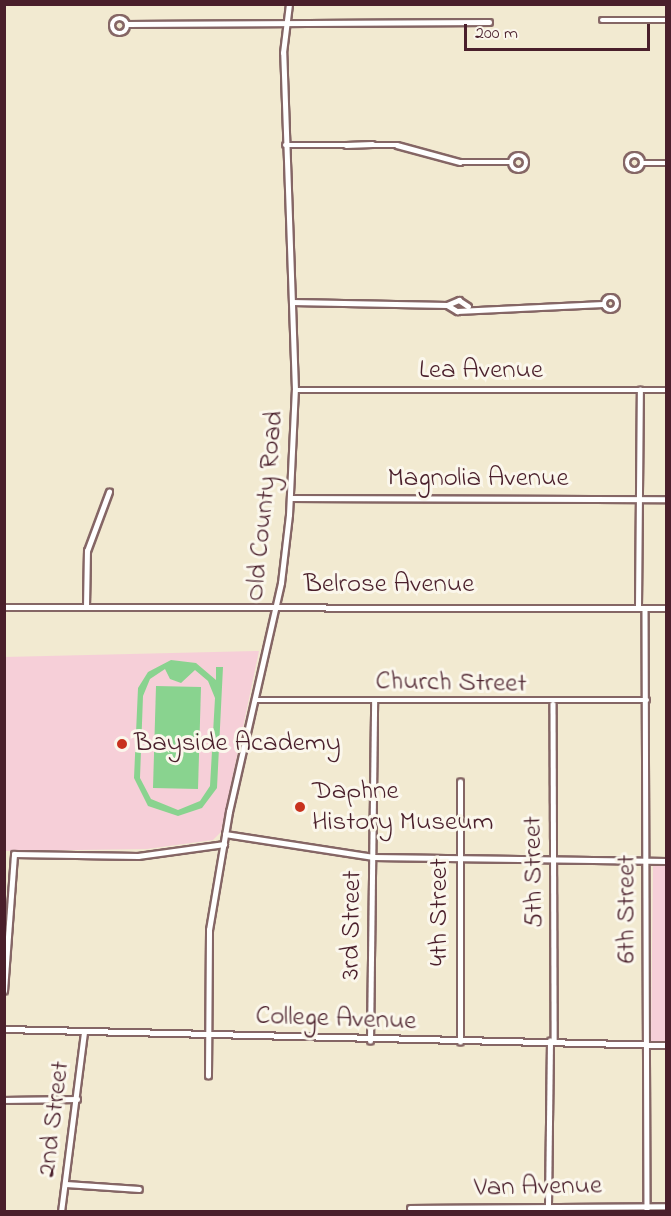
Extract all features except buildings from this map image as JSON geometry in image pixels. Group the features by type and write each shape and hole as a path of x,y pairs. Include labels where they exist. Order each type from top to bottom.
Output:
{"street":[{"name":"Old County Road","path":"208,1076 206,1035 208,937 225,834 276,606 290,498 295,390 285,145 284,24 289,4"},
{"path":"602,20 666,20"},
{"path":"127,24 489,22"},
{"path":"285,145 372,144 413,147 460,162 511,162"},
{"path":"643,163 666,163"},
{"path":"292,302 447,305 459,300 468,306"},
{"path":"447,305 457,311 468,306 603,304"},
{"name":"Lea Avenue","path":"295,390 666,390"},
{"path":"638,607 640,390"},
{"path":"86,607 87,551 109,492"},
{"name":"Magnolia Avenue","path":"290,498 666,499"},
{"name":"Belrose Avenue","path":"4,607 666,608"},
{"name":"6th Street","path":"645,608 647,1209"},
{"name":"Church Street","path":"255,700 553,704 647,700"},
{"name":"3rd Street","path":"370,1041 374,701"},
{"name":"5th Street","path":"548,1205 552,1041 553,704"},
{"name":"4th Street","path":"460,782 460,1042"},
{"path":"225,834 373,857 666,861"},
{"path":"4,991 14,854 138,856 224,844"},
{"name":"College Avenue","path":"4,1029 370,1041 552,1041 666,1045"},
{"name":"2nd Street","path":"61,1212 84,1032"},
{"path":"4,1100 77,1100"},
{"path":"66,1184 139,1189"},
{"name":"Van Avenue","path":"410,1208 548,1205 647,1209 666,1206"}],"shaded area":[{"name":"Bayside Academy","path":"259,651 221,832 213,840 147,849 5,851 4,657"},
{"path":"653,864 666,864 666,1041 651,1041"}],"green space":[{"path":"171,660 196,663 216,680 216,667 223,667 217,788 202,808 178,816 148,806 134,778 138,688 148,672","holes":["165,669 170,679 181,683 195,670 208,681 215,698 210,786 200,801 178,810 151,799 140,778 143,696 150,679"]},
{"path":"156,686 201,687 198,789 153,788"}],"place":[{"name":"Bayside Academy","path":"122,744"},
{"name":"Daphne History Museum","path":"300,807"}]}
